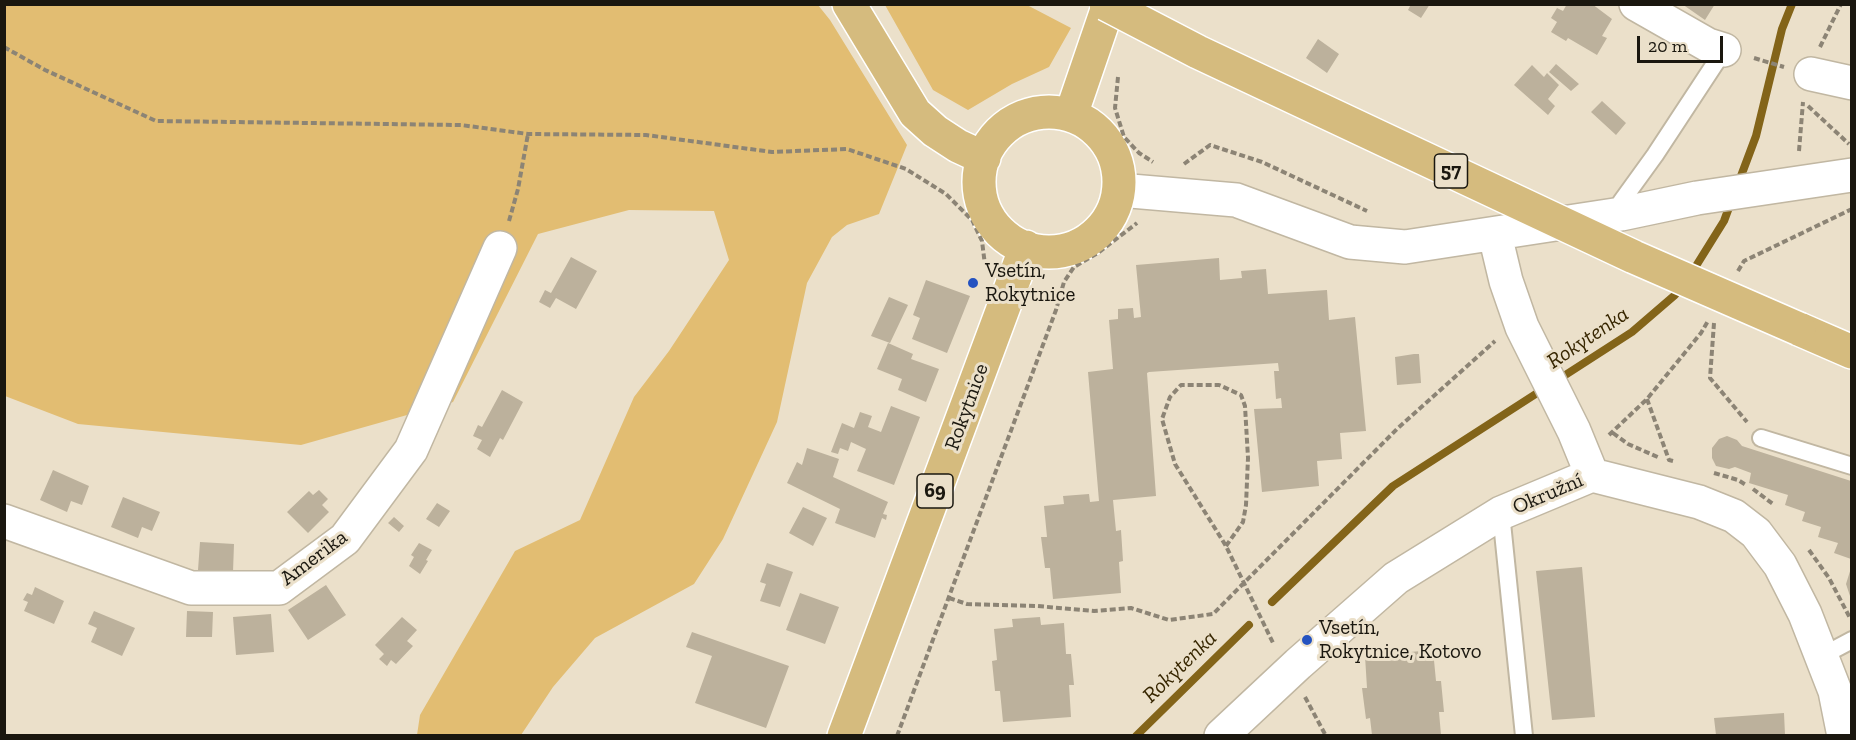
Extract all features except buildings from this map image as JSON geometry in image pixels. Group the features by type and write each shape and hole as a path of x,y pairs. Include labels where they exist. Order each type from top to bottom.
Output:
{"main road":[{"path":"849,4 915,113 935,131 958,146 984,158"},
{"path":"1071,115 1108,4"},
{"name":"57","path":"1108,4 1198,52 1635,257 1851,352"},
{"path":"1053,112 1071,115 1098,132 1108,144 1115,158 1119,174 1119,190 1115,206 1108,220 1098,232 1085,242 1054,251 1026,247 1007,237 994,225 985,210 980,193 980,170 984,158 992,142 1018,119 1035,113 1053,112"},
{"name":"Rokytnice","path":"844,735 1026,247"}],"street":[{"path":"1636,4 1708,45 1739,54"},
{"path":"1802,82 1851,83"},
{"path":"1119,190 1236,200 1350,242 1406,247 1495,235 1621,214 1697,198 1851,175"},
{"path":"1495,235 1506,281 1527,339 1583,451"},
{"name":"Amerika","path":"4,521 191,588 279,588 345,539 411,450 500,248"},
{"name":"Okružní","path":"1221,735 1396,578 1501,513 1583,451 1734,516 1756,533 1780,565 1805,614 1835,691 1844,735"}],"lane":[{"path":"1621,214 1621,202 1655,155 1739,54"},
{"path":"1761,438 1851,466"},
{"path":"1501,513 1524,735"},
{"path":"1822,656 1851,640"}],"path":[{"path":"1799,144 1802,82 1841,4"},
{"path":"4,47 45,70 156,121 461,125 528,134 646,135 772,152 847,149 906,169 946,194"},
{"path":"1739,54 1802,82 1851,147"},
{"path":"1119,73 1115,108 1124,137 1139,153 1155,163"},
{"path":"500,248 518,189 528,134"},
{"path":"1181,166 1210,145 1262,162 1376,215"},
{"path":"897,735 1056,310 1064,282 1074,267 1098,253 1131,226 1146,221"},
{"path":"1714,322 1710,378 1761,438"},
{"path":"949,598 967,604 1037,606 1094,611 1131,608 1169,620 1213,614 1397,429 1504,333 1527,339"},
{"path":"1226,546 1243,522 1246,505 1248,458 1245,406 1241,396 1220,385 1181,385 1170,397 1162,419 1176,464 1226,546 1272,640"},
{"path":"1583,451 1613,433 1647,399 1670,460"},
{"path":"1613,433 1628,444 1679,463"},
{"path":"1300,689 1326,735"}],"shaded area":[{"path":"4,5 818,5 830,20 907,145 879,214 847,225 832,237 807,283 777,422 723,539 694,584 595,638 553,687 521,735 417,735 420,715 515,551 580,520 634,397 669,351 729,260 714,211 629,210 538,234 453,402 301,445 78,424 5,396"},
{"path":"885,5 1027,5 1071,28 1049,67 1012,84 968,110 933,90"}],"waterway":[{"name":"Rokytenka","path":"1738,184 1756,136 1782,29 1792,4"},
{"name":"Rokytenka","path":"1691,274 1724,221 1731,202"},
{"name":"Rokytenka","path":"1556,381 1632,332 1675,295 1683,284"},
{"name":"Rokytenka","path":"1272,602 1393,486 1545,388"},
{"name":"Rokytenka","path":"1136,736 1249,625"}],"place":[{"name":"Vsetín, Rokytnice","path":"973,283"},
{"name":"Vsetín, Rokytnice, Kotovo","path":"1307,640"}]}
